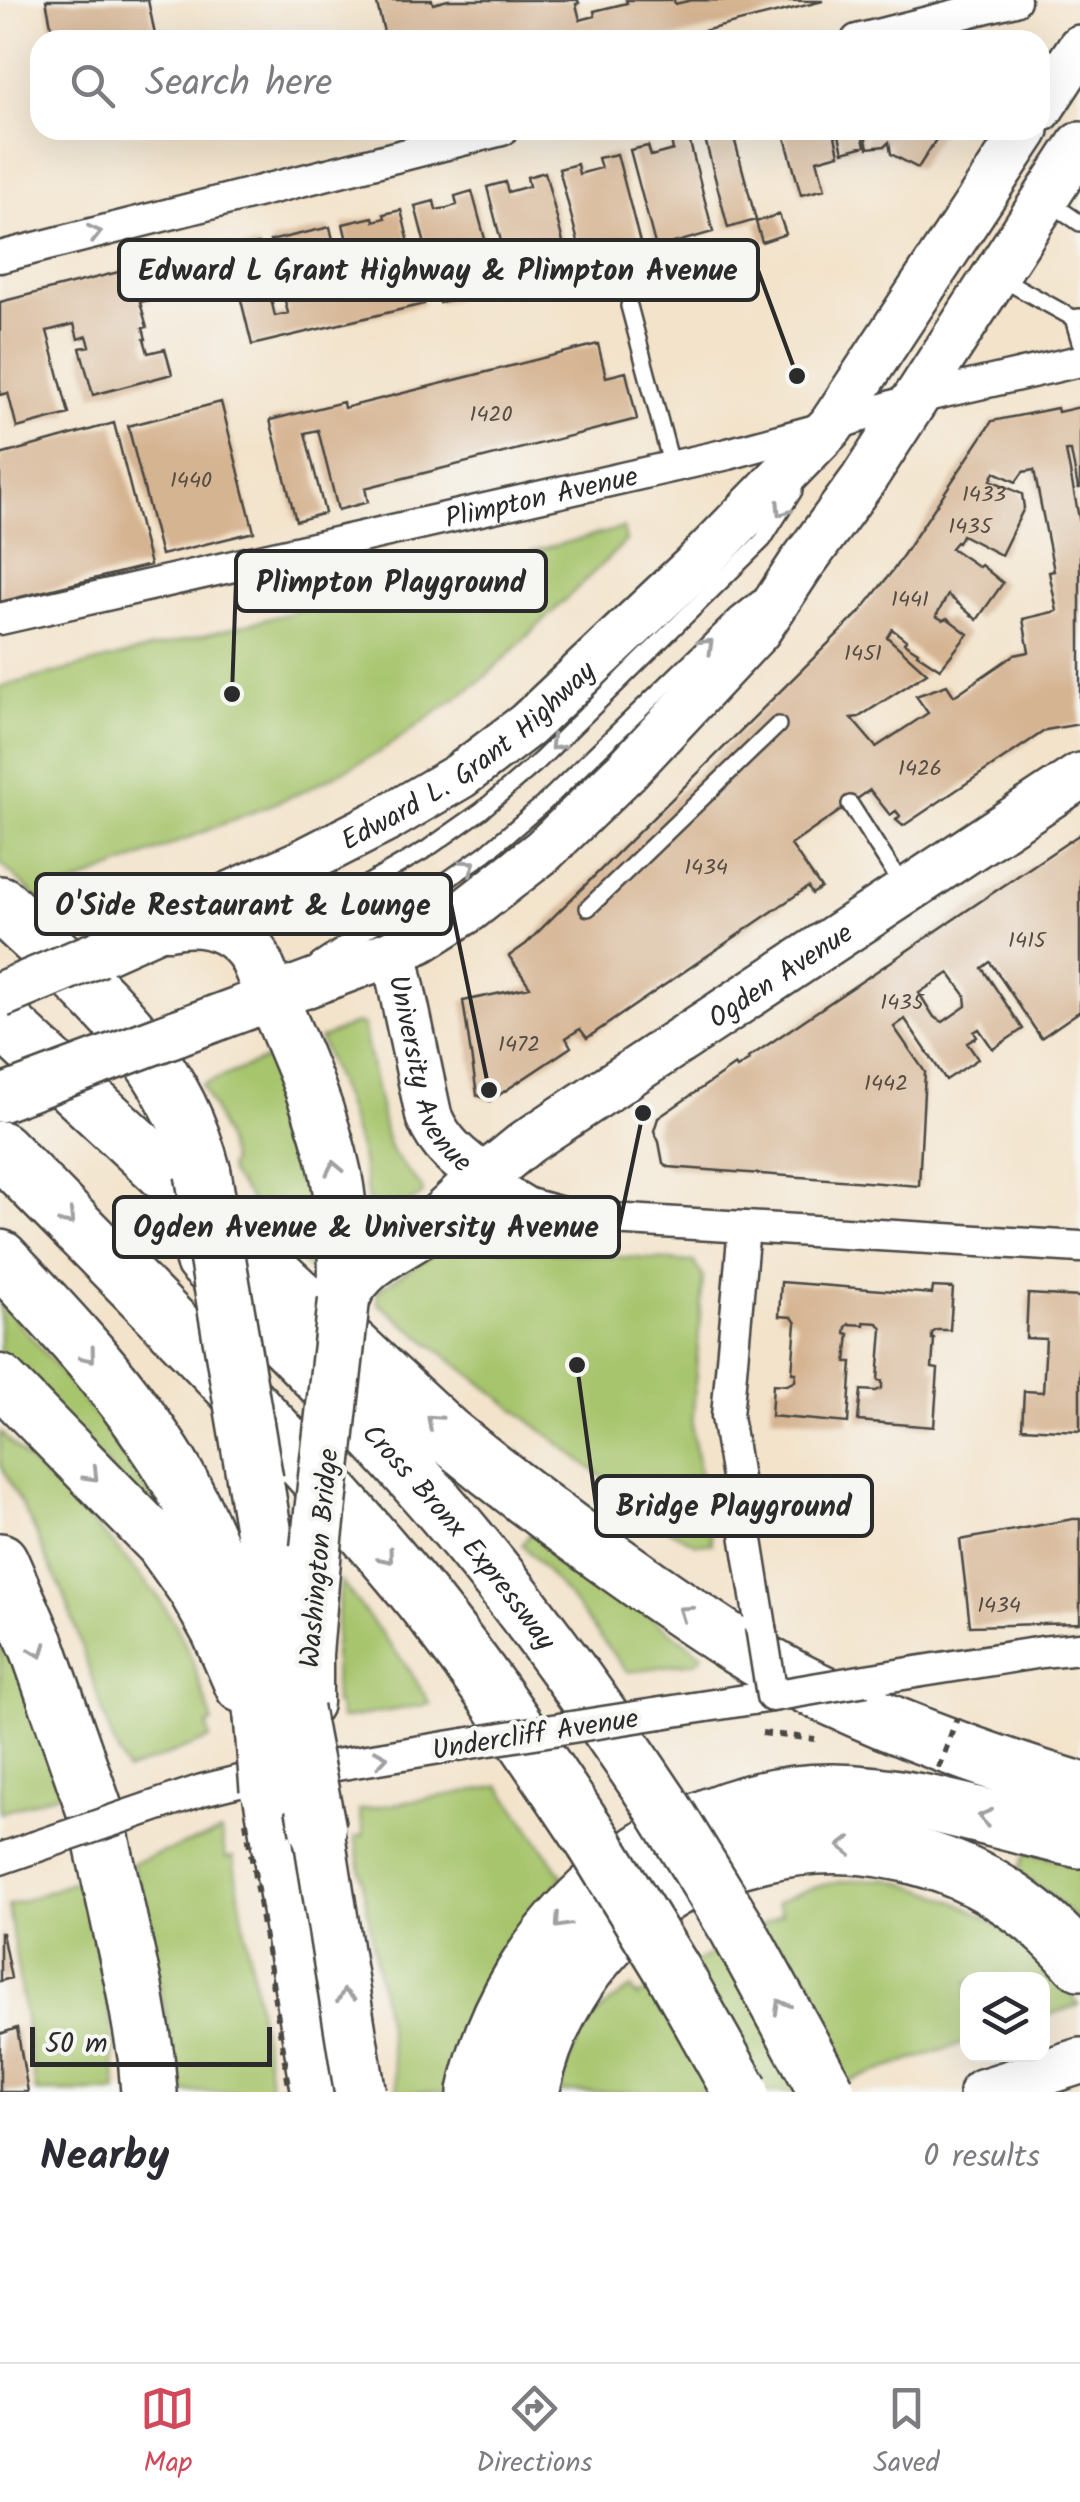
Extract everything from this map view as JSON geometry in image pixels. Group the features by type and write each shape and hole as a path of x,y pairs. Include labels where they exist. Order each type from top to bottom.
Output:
{"highway":[{"path":"0,904 102,1001 144,1047 187,1122 203,1173 280,1631 318,1830"},
{"path":"0,1020 476,1459 698,1622 826,1694 952,1745 1080,1777"},
{"name":"Cross Bronx Expressway","path":"0,1050 427,1491 536,1628 660,1802 738,1928 827,2092"},
{"path":"0,1149 273,1429 391,1561 502,1707 594,1842 674,1970 741,2092"},
{"path":"0,1258 71,1334 133,1410 188,1496 234,1598 258,1684 257,1804"},
{"path":"0,1561 38,1648 96,1811 141,2027 149,2092"},
{"path":"952,1745 1077,1827"},
{"path":"482,2069 518,1980 570,1912 616,1870 705,1818 773,1798 830,1792 861,1793 1077,1827"},
{"path":"532,2092 549,2032 595,1955 648,1906 708,1870 751,1856 818,1846 860,1846 927,1858 1003,1894 1054,1934 1080,1962"},
{"path":"122,1933 136,2092"}],"main road":[{"path":"1050,94 1080,48"},
{"name":"Edward L. Grant Highway","path":"168,924 386,820 460,776 547,707 648,612 831,426 1019,140"},
{"path":"394,952 487,897 524,868 584,814 758,630 844,507 995,275 1062,211 1080,144"},
{"name":"Ogden Avenue","path":"484,1177 527,1142 1080,776"},
{"name":"Washington Bridge","path":"168,924 200,921 218,926 240,937 254,956 317,1110 331,1154 342,1215 344,1300 316,1548 307,1654 307,1732 318,1830 360,2092"},
{"path":"0,995 168,924"},
{"name":"University Avenue","path":"0,1099 394,952 429,1117 447,1147 484,1177"},
{"path":"344,1300 350,1285 364,1270 432,1224 484,1177"},
{"path":"0,1380 150,1532 184,1574 217,1632 256,1717"},
{"path":"257,1804 317,2092"},
{"path":"982,2092 1080,2060"}],"street":[{"path":"896,30 1015,0"},
{"path":"0,257 462,140"},
{"name":"Plimpton Avenue","path":"0,619 728,454 916,398 1080,361"},
{"name":"University Avenue","path":"484,1177 529,1204 577,1217 1080,1247"},
{"path":"744,1227 727,1416 772,1696"},
{"name":"Undercliff Avenue","path":"0,1858 220,1785 1080,1648"}],"lane":[{"path":"995,275 1078,314 1080,342"},
{"path":"629,306 672,467"},
{"path":"272,998 350,940 486,853 553,794 738,615 800,566"},
{"path":"588,908 778,725"},
{"path":"850,804 907,891"}],"path":[{"path":"257,1804 290,2092"}],"green space":[{"path":"623,528 626,541 482,680 380,752 302,792 38,899 0,863 0,687"},
{"path":"356,1023 363,1025 392,1152 423,1194 376,1226 372,1223 361,1156 320,1039"},
{"path":"271,1057 305,1148 319,1210 322,1280 306,1267 230,1174 226,1144 202,1085"},
{"path":"447,1245 694,1262 703,1276 692,1428 712,1544 694,1543 673,1532 378,1303 377,1291"},
{"path":"0,1303 102,1424 169,1523 164,1525 0,1356"},
{"path":"0,1432 113,1544 156,1594 191,1657 213,1723 207,1725 210,1739 126,1771 64,1594 0,1464"},
{"path":"532,1532 703,1655 695,1662 627,1672 522,1544"},
{"path":"341,1581 409,1669 430,1704 341,1719 335,1704 334,1656"},
{"path":"0,1621 63,1792 0,1813"},
{"path":"500,1786 563,1877 496,1964 462,2033 513,2058 505,2092 398,2092 355,1837 364,1835 359,1810"},
{"path":"221,1832 226,1858 233,1857 272,2092 172,2092 170,2034 132,1863"},
{"path":"1027,1852 1080,1867 1080,1922 1017,1872"},
{"path":"83,1879 109,2006 117,2092 36,2092 8,1906"},
{"path":"886,1879 970,1909 1017,1940 1038,1959 1059,1981 1079,2005 1050,2015 1050,1972 960,1972 960,2044 815,2092 559,2092 583,2032 615,1999 631,1988 637,1997 782,1913 777,1903 805,1891 856,1880"}],"building":[{"path":"46,0 148,0 154,30 52,30"},
{"path":"376,0 432,0 433,4 448,0 578,0 580,20 595,16 594,11 627,3 626,0 674,0 675,4 692,0 823,1 707,30 384,30"},
{"path":"671,140 689,140 713,232 656,248 630,150 648,146 651,156 673,150"},
{"path":"705,140 735,140 756,220 728,228"},
{"path":"786,140 836,140 839,154 817,160 825,189 801,195"},
{"path":"840,140 864,140 865,146 843,152"},
{"path":"866,140 936,140 918,168 891,154 889,142 868,148"},
{"path":"617,154 642,250 584,265 559,169 577,164 579,174 601,168 598,158"},
{"path":"545,172 570,269 512,284 487,187 505,182 508,192 529,186 527,177"},
{"path":"472,191 498,287 440,303 415,206 434,201 436,210 447,208 457,205 455,196"},
{"path":"401,210 424,304 252,345 229,251 258,244 275,316 288,313 270,241 330,227 345,291 358,287 343,224 373,217 374,221"},
{"path":"779,214 786,234 762,242 756,222"},
{"path":"154,263 162,297 140,302 147,327 143,328 144,339 148,353 165,349 172,374 93,395 80,348 90,346 87,336 78,339 74,324 47,331 69,414 17,428 8,393 0,395 0,302"},
{"path":"598,344 606,377 626,372 637,419 365,488 368,502 338,510 318,430 305,433 325,513 296,521 270,420 343,402 344,408"},
{"path":"221,402 254,532 161,555 128,426"},
{"path":"1080,407 1080,488 1071,451 1066,451 1080,523 1080,724 1046,730 903,826 896,820 900,816 896,811 890,815 870,790 791,845 821,888 812,894 808,887 587,1038 580,1029 566,1038 571,1047 490,1101 477,1095 463,1001 530,987 509,956 526,944 860,612 894,569 992,421 1057,408 1058,412","holes":["1034,470 1054,571 1049,572 1057,611 1023,619 1029,652 1014,655 954,696 947,685 916,696 928,713 876,747 851,718 859,717 927,673 887,637 892,629 917,654 940,669 968,634 947,618 936,616 948,595 977,620 1003,583 951,548 962,535 1001,555 1024,508 1022,494 991,480 995,472 1016,482 1023,472"]},
{"path":"114,423 150,565 0,602 0,455"},
{"path":"1080,834 1080,1011 1041,1038 990,962 982,968 1023,1029 993,1049 979,1029 974,1032 977,1037 967,1043 978,1059 946,1080 905,1019 894,1027 925,1072 919,1186 668,1167 663,1163 654,1131 658,1118","holes":["949,973 965,995 966,1006 943,1022 934,1017 919,993"]},
{"path":"781,1282 932,1294 933,1287 953,1288 950,1330 932,1333 932,1368 938,1369 934,1427 858,1421 861,1390 882,1388 882,1381 878,1380 882,1329 878,1323 864,1322 849,1324 845,1333 849,1334 846,1362 852,1362 848,1423 771,1416 773,1384 787,1385 795,1381 796,1373 792,1373 796,1323 792,1317 779,1316"},
{"path":"1028,1294 1080,1297 1080,1431 1022,1428 1024,1391 1043,1392 1046,1339 1026,1338"},
{"path":"1080,1519 1080,1623 970,1626 960,1540"},
{"path":"0,1933 11,1978 0,1981"},
{"path":"17,2028 28,2092 0,2092 0,2034"}],"place":[{"name":"Edward L Grant Highway & Plimpton Avenue","path":"797,376"},
{"name":"Plimpton Playground","path":"232,694"},
{"name":"O'Side Restaurant & Lounge","path":"489,1090"},
{"name":"Ogden Avenue & University Avenue","path":"643,1113"},
{"name":"Bridge Playground","path":"577,1365"}]}
